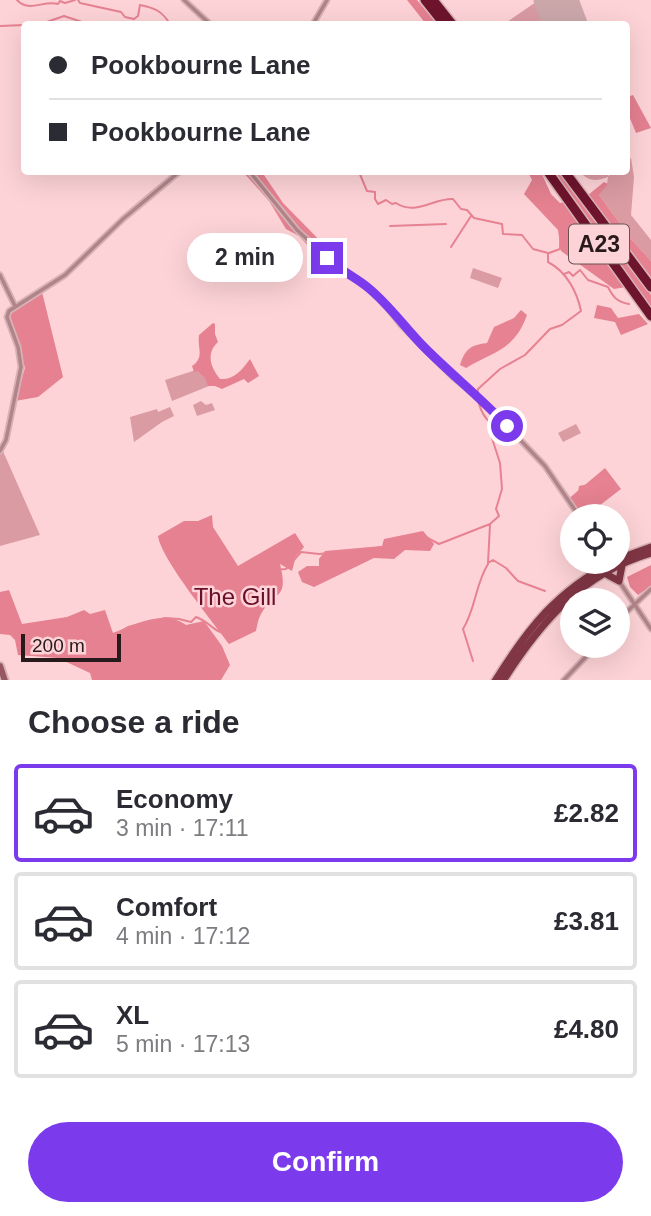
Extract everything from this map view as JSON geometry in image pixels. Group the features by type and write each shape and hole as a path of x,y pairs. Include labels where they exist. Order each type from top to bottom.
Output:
{"highway":[{"path":"420,0 444,21"},
{"path":"425,0 435,13"},
{"path":"436,0 449,16 448,21"},
{"name":"A23","path":"550,175 651,316"},
{"name":"A23","path":"567,175 650,283"}],"main road":[{"path":"630,557 651,547"},
{"path":"630,559 651,553"},
{"path":"496,680 529,629 563,595 594,574"},
{"path":"504,680 543,623 596,574"},
{"path":"610,574 619,581"},
{"path":"619,574 619,581"}],"street":[{"path":"184,0 207,21"},
{"path":"315,21 327,0"},
{"path":"0,451 7,437 21,367 18,347 7,317 15,306 42,292 65,275 124,218 175,175"},
{"path":"252,175 297,230 344,273 364,284 378,297 401,325 453,377 477,396 545,466 571,504"},
{"path":"0,275 15,306"},
{"path":"619,581 651,629"},
{"path":"630,608 651,589"},
{"path":"564,680 585,658"}],"shaded area":[{"path":"546,1 553,21 508,21 533,4"},
{"path":"630,159 634,177 631,215 651,240 651,261 599,195 607,184 608,177 592,180 583,175 630,175"},
{"path":"473,268 502,278 498,288 470,278"},
{"path":"521,310 527,315 522,327 509,343 466,368 460,365 469,349 487,343 494,327 514,318"},
{"path":"202,368 209,386 172,401 165,380"},
{"path":"201,401 206,405 212,403 215,410 197,416 193,405"},
{"path":"170,407 174,416 134,442 130,417"},
{"path":"576,424 581,433 563,442 558,433"},
{"path":"2,449 40,535 0,546 0,451"},
{"path":"605,473 608,481 597,487 594,495 577,498 579,486 593,483"}],"green space":[{"path":"407,0 417,0 434,21 424,21"},
{"path":"633,95 651,128 636,133 630,118 630,96"},
{"path":"246,175 264,175 283,203 336,257 334,264 328,268 299,236 286,229 269,201"},
{"path":"530,175 542,175 551,194 560,203 566,202 626,287 614,289 561,251 558,230 524,194 532,180"},
{"path":"557,175 560,175 640,278 651,295 651,309"},
{"path":"604,182 608,184 599,195 651,261 651,277 588,195"},
{"path":"42,292 63,377 38,397 15,401 25,368 7,317 9,311"},
{"path":"597,305 611,308 618,318 639,314 648,324 621,335 615,322 594,318"},
{"path":"213,323 218,342 212,351 211,360 220,379 234,376 250,359 259,376 248,383 244,379 222,389 208,386 198,371 194,372 192,366 199,356 199,335"},
{"path":"605,468 621,489 602,504 570,504 567,500"},
{"name":"The Gill","path":"212,515 213,527 238,566 295,533 304,547 296,556 292,571 280,564 282,589 261,614 256,631 229,644 168,559 158,536 184,521 198,521"},
{"path":"423,531 434,544 430,551 405,550 394,559 374,558 314,587 302,582 298,572 307,566 319,566 319,559 325,551 382,546 384,539"},
{"path":"651,565 651,586 638,595 630,587 627,577"},
{"path":"9,590 22,624 67,617 84,610 90,614 105,610 113,633 159,618 177,620 186,625 204,621 222,646 230,665 221,680 92,680 90,673 58,658 18,655 15,640 10,635 0,634 0,592"}],"waterway":[{"path":"17,0 26,6 75,0"},
{"path":"78,0 80,3 121,12 125,17 134,19 138,16 140,5 145,6 161,13 168,21"},
{"path":"50,21 64,16 79,21"},
{"path":"0,26 21,25"},
{"path":"360,175 367,191 375,192 378,204 386,200 411,208 453,199 474,218 502,224 503,234 522,235 533,249 548,253"},
{"path":"549,253 560,249 561,213 554,201"},
{"path":"451,247 471,216"},
{"path":"390,226 446,224"},
{"path":"0,605 4,608 6,622 19,637 46,650 50,649 61,657 74,648 79,649 89,635 114,636 128,627 165,618 191,622 196,617 218,631 236,634 273,582 271,570 286,569 301,552 319,554 384,547 388,540 422,535 439,544 490,524 499,516 496,509 502,489 500,463 491,435 494,426 481,409 478,389 500,369 525,355 550,329 562,325 581,311 570,283 561,271 548,262 548,253"},
{"path":"564,274 569,272 573,276 580,270 588,280 608,287 616,298 629,304"},
{"path":"490,525 488,563 493,560 506,568 518,581 545,591"},
{"path":"473,661 463,629 488,564"}],"runway":[{"path":"545,0 553,21"},
{"path":"567,0 575,21"}],"route":[{"path":"327,258 378,297 401,325 453,377 507,426"}]}
